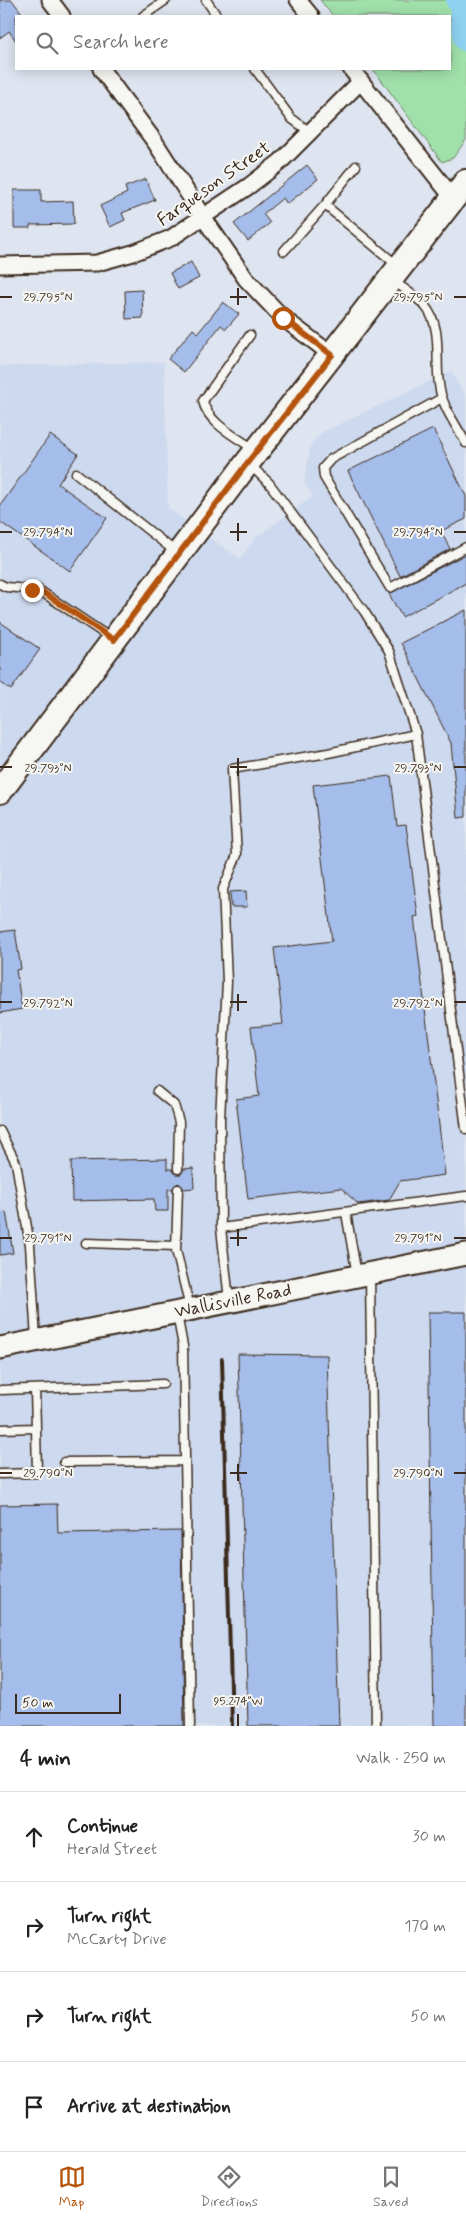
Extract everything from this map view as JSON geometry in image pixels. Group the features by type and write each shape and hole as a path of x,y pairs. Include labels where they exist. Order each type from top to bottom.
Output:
{"main road":[{"path":"1,787 252,457 461,188"},
{"name":"Wallisville Road","path":"0,1348 466,1254"}],"street":[{"path":"50,0 61,15"},
{"path":"298,0 309,15"},
{"path":"102,70 155,142 202,216 246,279 283,318 332,355"},
{"path":"356,75 461,188"},
{"name":"Farqueson Street","path":"0,265 97,263 133,254 171,238 249,186 280,162 311,133 356,75"}],"lane":[{"path":"144,15 166,0"},
{"path":"206,0 216,15"},
{"path":"256,70 291,118 311,133"},
{"path":"284,251 325,205 356,166"},
{"path":"325,205 395,273 431,314 435,326 439,384 442,398 466,443"},
{"path":"250,335 203,401 205,410 252,457 269,484 374,627 389,651 416,734 466,1129"},
{"path":"442,398 331,459 323,468 324,477 390,588 466,547"},
{"path":"76,473 178,554"},
{"path":"0,584 6,588 40,590 114,640"},
{"path":"229,1302 221,1228 220,1118 226,982 223,889 237,855 232,769 328,753 416,734"},
{"path":"157,1092 174,1105 179,1122 178,1169"},
{"path":"0,1131 16,1162 30,1245 36,1340"},
{"path":"178,1189 176,1246 183,1311 190,1726"},
{"path":"221,1228 466,1196"},
{"path":"346,1213 364,1274 376,1726"},
{"path":"86,1243 176,1246"},
{"path":"1,1390 163,1384"},
{"path":"0,1474 37,1473 35,1389"},
{"path":"0,1429 36,1428"},
{"path":"64,1462 185,1461"}],"shaded area":[{"path":"164,362 168,508 240,559 255,538 313,496 304,482 311,444 323,432 451,371 466,398 466,1726 0,1726 0,366"}],"green space":[{"path":"320,0 466,0 466,140 453,158 442,162 374,70 451,70 451,15 332,15"}],"building":[{"path":"0,0 12,0 23,15 15,15 15,40 9,31 0,38"},
{"path":"307,165 318,179 287,204 283,198 263,214 270,223 248,241 234,224"},
{"path":"146,179 155,200 122,213 125,220 110,227 100,206 127,193 125,187"},
{"path":"14,190 41,190 41,202 73,201 74,224 30,225 30,228 14,228"},
{"path":"191,262 199,278 178,289 170,273"},
{"path":"142,290 143,318 126,319 125,291"},
{"path":"223,302 239,314 226,329 221,325 184,372 168,359 193,329 198,333"},
{"path":"433,429 466,496 466,519 441,531 450,549 400,576 348,471"},
{"path":"50,435 78,454 58,484 107,518 70,571 0,522 0,506"},
{"path":"466,554 466,583 402,617 389,594"},
{"path":"466,610 466,817 458,818 451,743 401,643"},
{"path":"0,622 40,649 11,690 0,682"},
{"path":"391,776 397,826 406,825 418,916 414,917 445,1175 400,1181 389,1200 358,1204 341,1188 248,1199 236,1099 259,1096 251,1027 283,1024 274,948 332,941 313,785"},
{"path":"246,891 247,907 231,907 230,892"},
{"path":"15,930 21,969 16,970 22,1009 0,1013 0,932"},
{"path":"167,1159 167,1169 172,1169 176,1174 181,1174 184,1169 193,1168 194,1188 184,1189 178,1183 172,1189 168,1189 168,1211 155,1211 154,1199 72,1201 71,1161"},
{"path":"6,1212 13,1253 0,1255 0,1213"},
{"path":"428,1312 466,1312 466,1726 434,1726"},
{"path":"238,1354 327,1355 339,1726 248,1726"},
{"path":"57,1504 58,1533 181,1531 184,1726 0,1726 0,1505"}],"waterway":[{"path":"458,0 462,6 466,39"}],"railway":[{"path":"222,1359 232,1726"}],"route":[{"path":"32,590 40,590 114,640 248,462 332,355 283,318"}]}
